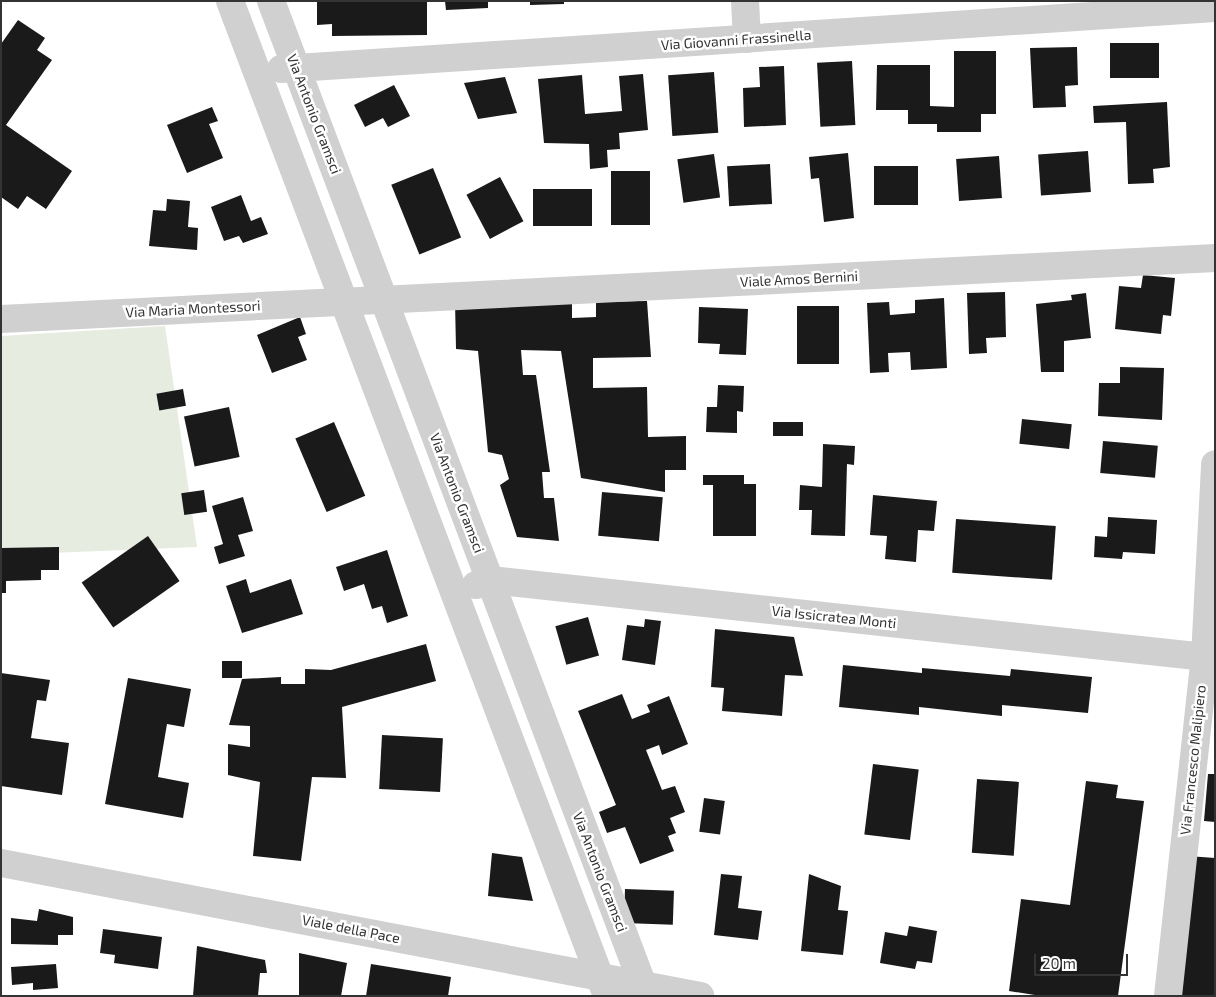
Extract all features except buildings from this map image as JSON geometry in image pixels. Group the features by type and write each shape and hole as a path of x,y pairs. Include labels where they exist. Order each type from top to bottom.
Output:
{"street":[{"path":"230,1 603,986"},
{"name":"Via Antonio Gramsci","path":"271,1 490,580 643,992"},
{"path":"745,1 747,39"},
{"name":"Via Giovanni Frassinella","path":"257,71 1215,8"},
{"name":"Viale Amos Bernini","path":"384,299 1215,258"},
{"name":"Via Maria Montessori","path":"1,319 384,299"},
{"name":"Via Francesco Malipiero","path":"1168,996 1210,657 1215,464"},
{"name":"Via Issicratea Monti","path":"454,593 490,580 1210,657"},
{"name":"Viale della Pace","path":"1,863 603,986 643,992 700,996"}],"shaded area":[{"path":"165,326 197,547 1,555 1,336"}]}
